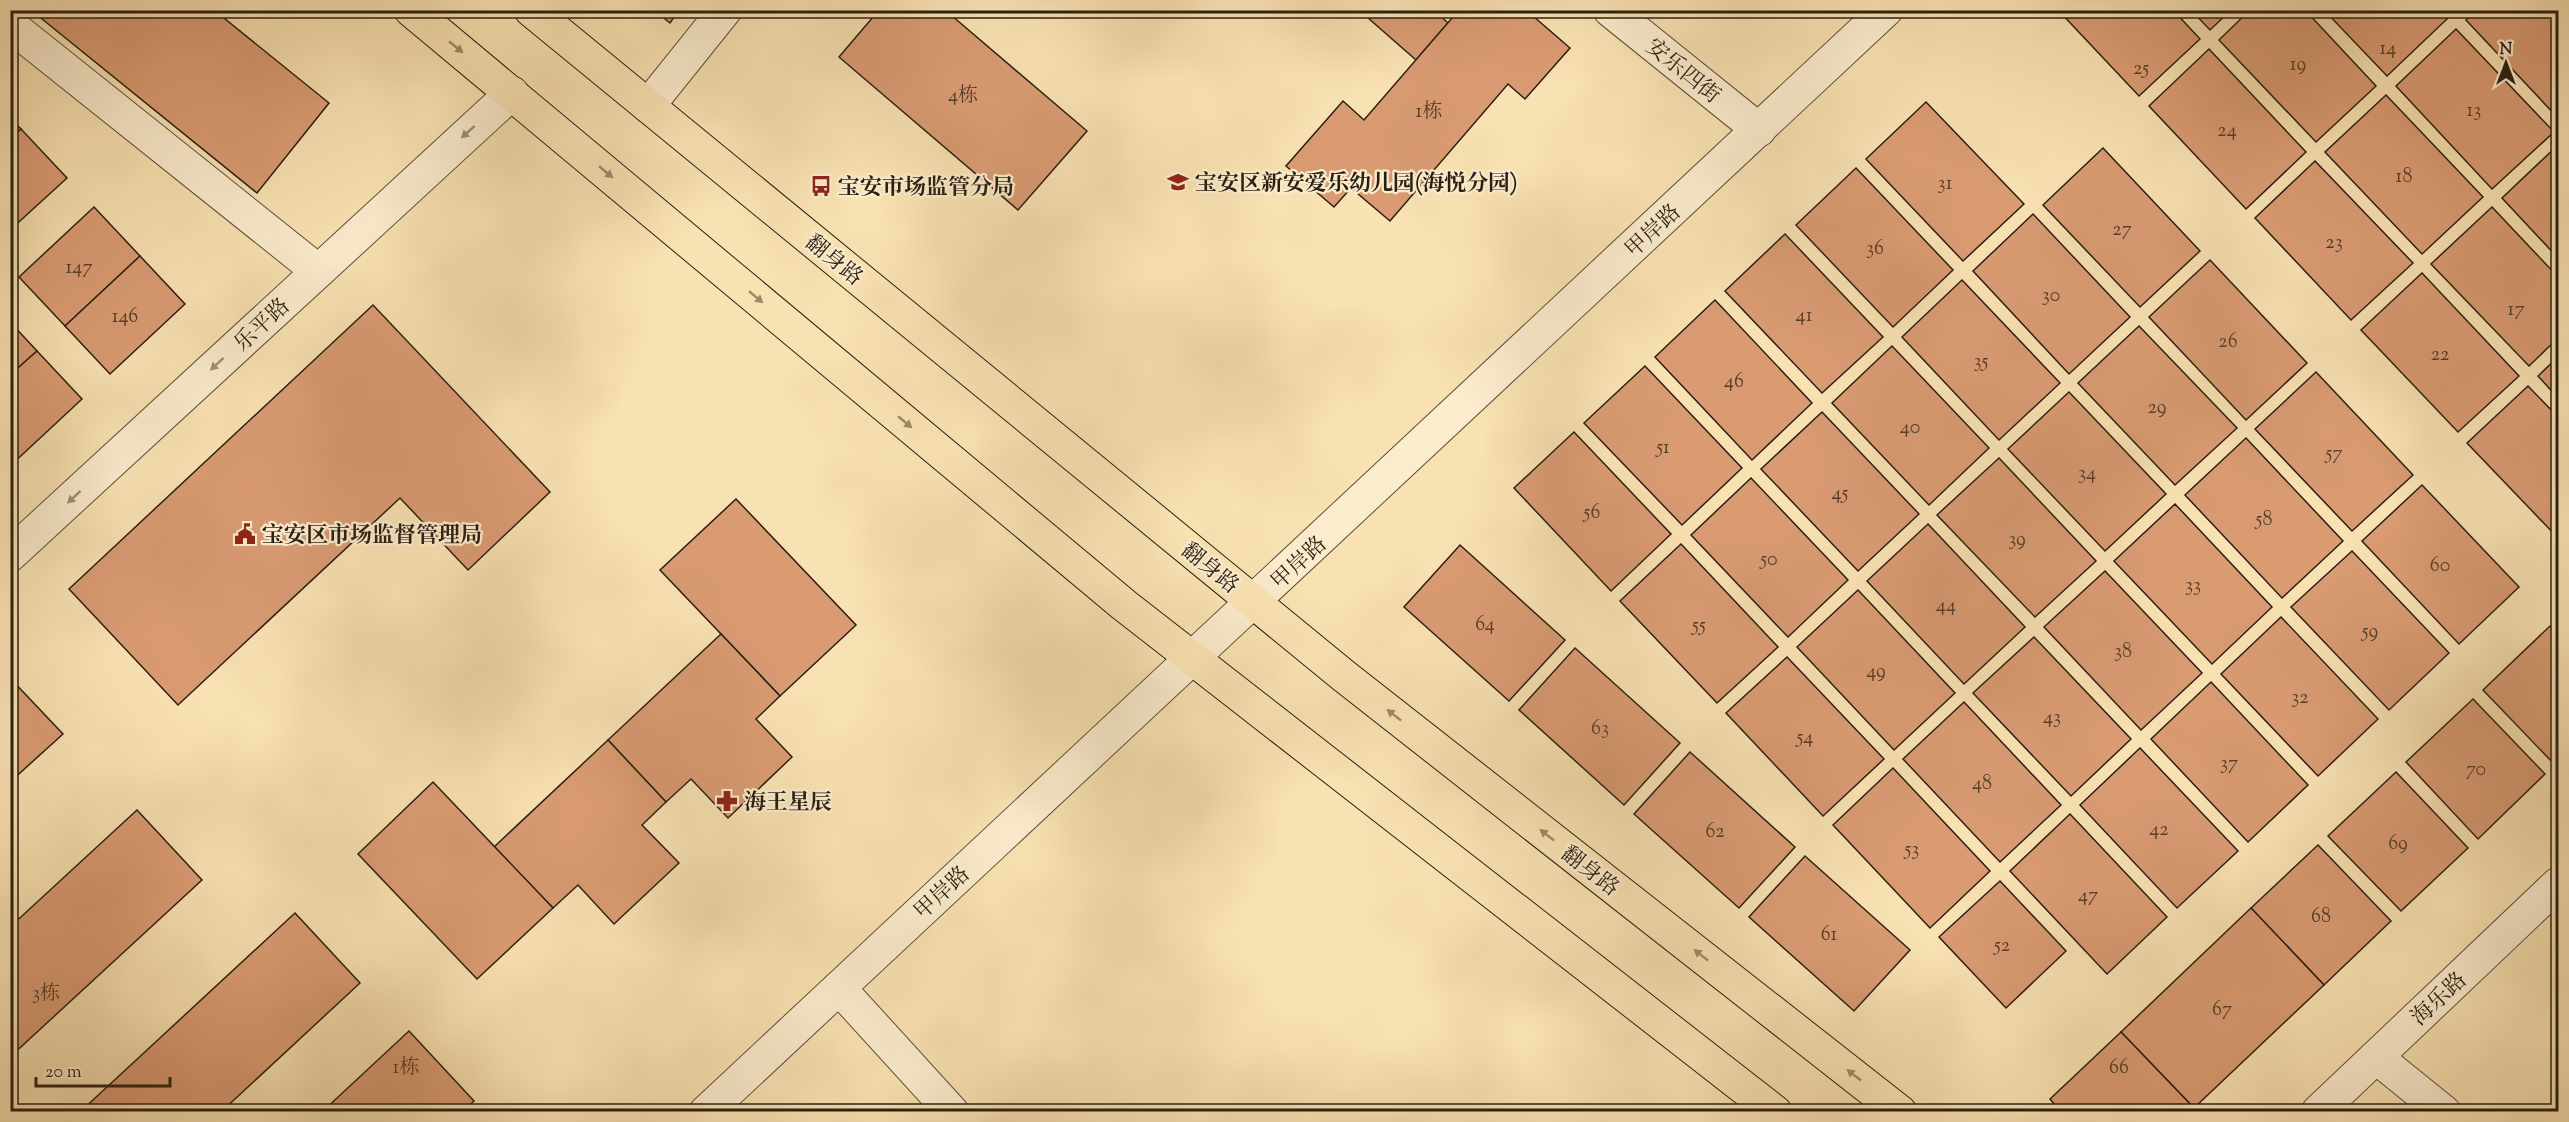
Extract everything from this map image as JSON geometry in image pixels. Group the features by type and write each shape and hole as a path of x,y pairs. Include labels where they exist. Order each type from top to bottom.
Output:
{"main road":[{"path":"411,10 1106,590 1775,1112"},
{"name":"翻身路","path":"531,10 1353,683 1900,1112"}],"street":[{"path":"648,106 725,10"},
{"name":"安乐四街","path":"1610,10 1759,130"},
{"name":"甲岸路","path":"706,1112 1254,603 1886,10"},
{"path":"10,25 318,271"},
{"name":"乐平路","path":"10,555 512,93"},
{"name":"海乐路","path":"2318,1112 2559,884"},
{"path":"839,988 952,1112"},
{"path":"2376,1057 2444,1112"}],"building":[{"path":"31,10 214,10 329,103 257,193"},
{"path":"654,10 679,10 670,23"},
{"path":"879,10 955,10 951,15 1087,131 1018,210 839,57"},
{"path":"1359,10 1434,10 1448,23 1416,60"},
{"path":"1459,10 1526,10 1570,48 1525,99 1508,84 1390,221 1351,188 1334,207 1286,166 1343,101 1364,120"},
{"path":"2058,10 2173,10 2200,39 2139,96"},
{"path":"2191,10 2231,10 2210,30"},
{"path":"2250,10 2305,10 2376,86 2316,142 2219,40"},
{"path":"2324,10 2439,10 2447,19 2387,76"},
{"path":"2476,10 2558,10 2558,118 2466,20"},
{"path":"2456,29 2554,132 2492,189 2396,86"},
{"path":"2209,49 2306,152 2246,209 2149,106"},
{"path":"2386,95 2483,197 2422,254 2325,152"},
{"path":"1926,102 2024,204 1963,261 1866,159"},
{"path":"10,118 21,129 10,139"},
{"path":"21,129 67,178 10,230 10,139"},
{"path":"2558,145 2558,258 2502,198"},
{"path":"2103,148 2200,251 2140,307 2043,205"},
{"path":"2315,161 2413,263 2351,320 2255,218"},
{"path":"1856,168 1953,270 1893,327 1796,225"},
{"path":"94,207 140,256 65,326 19,277"},
{"path":"2492,207 2558,277 2558,338 2529,366 2431,264"},
{"path":"2033,214 2130,317 2069,374 1973,271"},
{"path":"1785,234 1883,337 1822,393 1725,291"},
{"path":"140,256 185,304 110,374 65,326"},
{"path":"2210,260 2307,363 2246,420 2149,317"},
{"path":"2422,273 2519,376 2458,432 2361,330"},
{"path":"1962,280 2060,383 1999,440 1902,337"},
{"path":"1715,300 1812,403 1752,460 1655,357"},
{"name":"宝安区市场监督管理局","path":"373,305 550,492 468,570 400,498 178,705 69,589"},
{"path":"10,322 37,351 10,375"},
{"path":"2139,326 2237,428 2175,485 2078,383"},
{"path":"1892,346 1989,448 1929,505 1832,403"},
{"path":"37,351 82,399 10,466 10,375"},
{"path":"2558,357 2558,398 2538,376"},
{"path":"1645,366 1742,468 1682,525 1584,423"},
{"path":"2316,372 2413,475 2352,531 2255,429"},
{"path":"2528,386 2558,417 2558,538 2467,443"},
{"path":"2069,392 2166,494 2105,551 2008,449"},
{"path":"1822,412 1919,514 1858,571 1761,469"},
{"path":"1574,432 1671,534 1611,591 1514,488"},
{"path":"2246,438 2343,541 2282,598 2185,495"},
{"path":"1999,458 2096,561 2035,617 1937,515"},
{"path":"1751,478 1848,580 1788,637 1691,535"},
{"path":"2422,485 2519,587 2459,644 2362,541"},
{"path":"736,499 856,625 780,696 660,570"},
{"path":"2175,504 2272,607 2212,664 2114,561"},
{"path":"1928,524 2025,627 1964,684 1867,581"},
{"path":"1681,544 1778,647 1717,703 1620,601"},
{"path":"1460,545 1565,640 1509,701 1404,607"},
{"path":"2352,551 2449,653 2389,710 2291,607"},
{"path":"2105,571 2202,673 2141,730 2044,627"},
{"path":"1858,590 1955,693 1894,750 1797,647"},
{"path":"2281,617 2378,719 2318,776 2221,674"},
{"path":"2550,626 2558,635 2558,762 2555,765 2483,690"},
{"path":"721,634 780,696 756,719 792,757 728,818 691,779 666,802 608,740"},
{"path":"2034,637 2131,739 2071,796 1973,693"},
{"path":"1575,648 1680,743 1624,805 1519,710"},
{"path":"1787,657 1884,759 1823,816 1726,713"},
{"path":"10,678 63,734 10,782"},
{"path":"2211,682 2308,785 2248,842 2151,739"},
{"path":"2473,699 2545,774 2478,839 2406,762"},
{"path":"1964,702 2061,805 2000,862 1903,759"},
{"path":"608,740 666,802 642,825 679,863 614,924 578,885 553,908 494,847"},
{"path":"2140,748 2238,851 2177,908 2080,805"},
{"path":"1690,752 1795,847 1739,908 1634,814"},
{"path":"1893,768 1990,871 1930,928 1833,825"},
{"path":"2396,772 2468,848 2401,911 2328,836"},
{"path":"433,782 553,908 477,979 358,854"},
{"path":"137,810 202,880 10,1057 10,927"},
{"path":"2070,814 2167,917 2107,974 2010,871"},
{"path":"2318,845 2391,921 2324,985 2251,908"},
{"path":"1805,856 1910,950 1854,1011 1749,917"},
{"path":"2000,881 2066,951 2006,1008 1939,937"},
{"path":"2251,908 2324,985 2194,1108 2121,1032"},
{"path":"295,913 360,983 221,1112 80,1112"},
{"path":"409,1031 474,1101 462,1112 322,1112"},
{"path":"2121,1032 2194,1108 2190,1112 2061,1112 2050,1099"}],"place":[{"name":"宝安区新安爱乐幼儿园(海悦分园)","path":"1178,182"},
{"name":"宝安市场监管分局","path":"821,186"},
{"name":"宝安区市场监督管理局","path":"245,534"},
{"name":"海王星辰","path":"727,801"}]}
